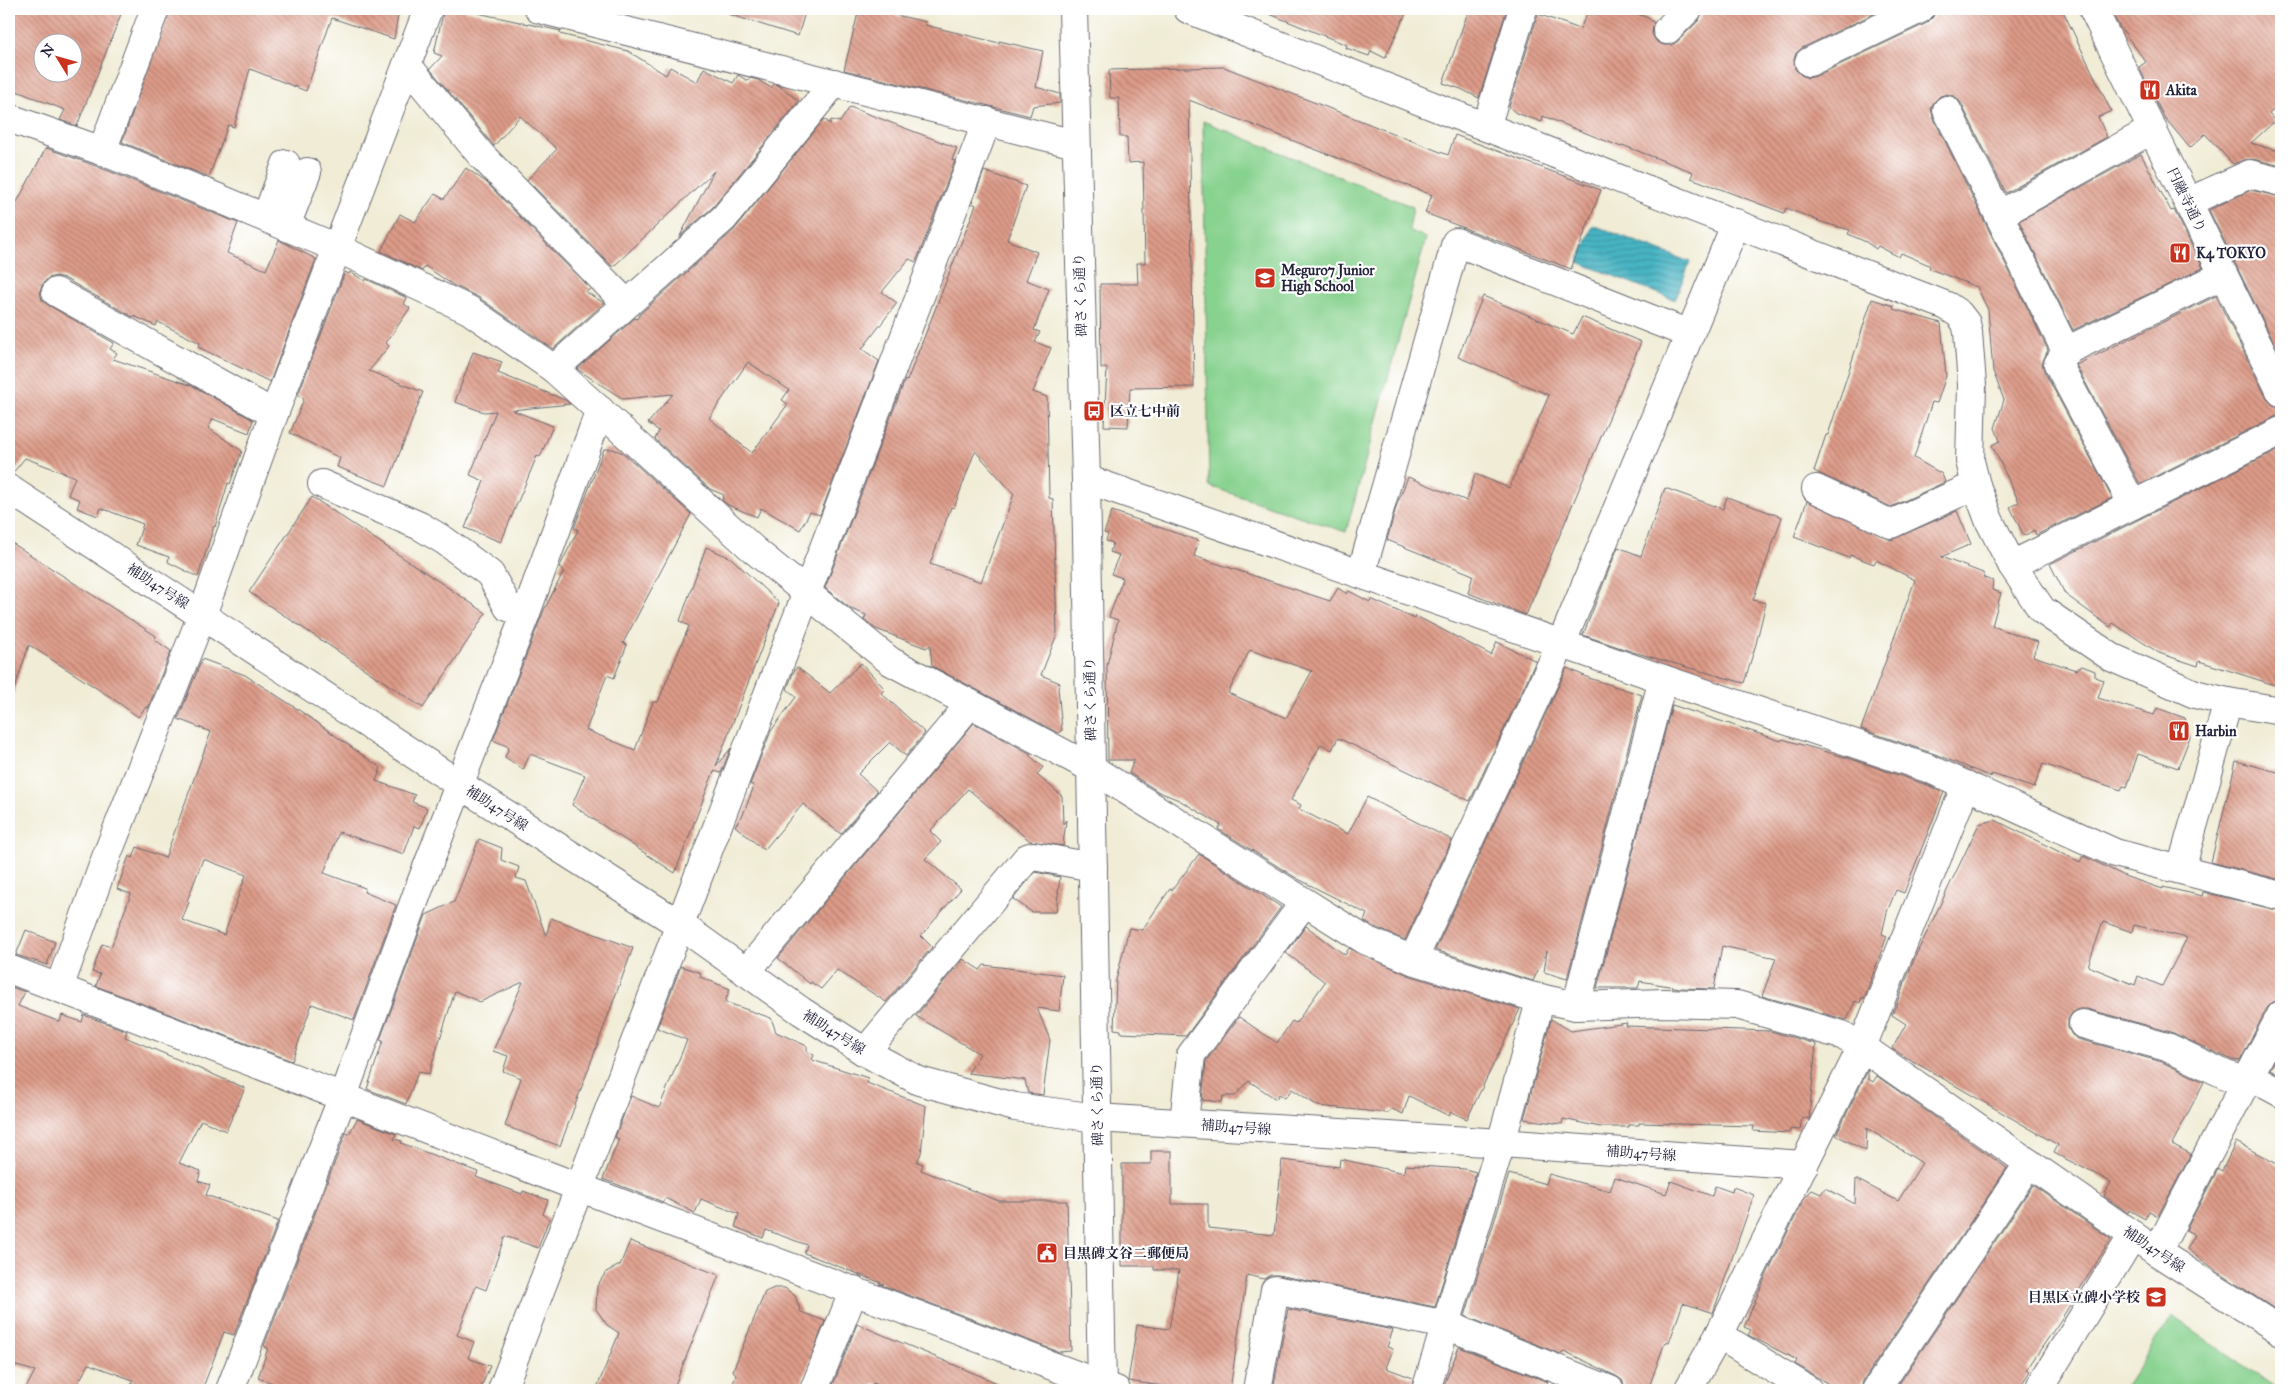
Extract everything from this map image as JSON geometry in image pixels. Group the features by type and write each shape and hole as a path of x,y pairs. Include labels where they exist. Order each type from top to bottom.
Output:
{"street":[{"path":"102,151 155,9"},
{"path":"59,988 105,860 202,616 274,414 428,9"},
{"path":"539,9 1075,144"},
{"name":"碑さくら通り","path":"1073,9 1075,144 1086,479 1097,1118 1107,1388"},
{"path":"1486,128 1523,9"},
{"path":"1667,30 1688,9"},
{"path":"1809,62 1920,9"},
{"name":"円融寺通り","path":"2093,9 2281,392"},
{"path":"1206,12 1486,128 1934,300 1959,314 1966,323 1968,332 1972,385 1970,461 1976,485 1989,520 2012,565 2042,610 2110,657 2195,694 2281,711"},
{"path":"407,65 481,155 626,304"},
{"path":"554,370 724,218 834,83"},
{"path":"1947,110 2066,351"},
{"name":"補助47号線","path":"9,118 102,151 276,222 338,248 469,310 554,370 753,548 890,661 1091,768 1365,940 1413,960 1541,998 1576,1006 1664,1003 1737,1005 1842,1036 1862,1047 2158,1252 2281,1331"},
{"path":"502,1390 578,1187 808,593 987,122"},
{"path":"1999,215 2153,129"},
{"path":"276,222 296,168"},
{"path":"2188,202 2250,174 2281,182"},
{"path":"1413,960 1562,642 1736,223"},
{"path":"1362,574 1456,242 1689,334"},
{"path":"2133,505 2058,364 2066,351 2223,275"},
{"path":"56,292 274,414"},
{"path":"230,1390 343,1096 459,784 526,613 600,410"},
{"path":"2012,565 2281,431"},
{"path":"1086,479 1562,642 1663,679 1930,769 2115,853 2281,896"},
{"path":"322,484 420,526 445,541 490,574 508,607 526,613"},
{"path":"1816,490 1891,524 1976,485"},
{"name":"補助47号線","path":"9,489 459,784 679,924 801,1011 865,1052 919,1081 1015,1107 1097,1118 1501,1143 1804,1165"},
{"path":"1576,1006 1663,679"},
{"path":"2181,869 2228,702"},
{"path":"746,972 970,704"},
{"path":"1688,1390 1719,1335 1862,1047 1966,785"},
{"path":"865,1052 1027,858 1033,856 1093,867"},
{"path":"1184,1123 1191,1055 1304,903"},
{"path":"9,969 1107,1388"},
{"path":"1426,1390 1501,1143 1541,998"},
{"path":"2158,1252 2281,1015"},
{"path":"2083,1024 2167,1047 2226,1075 2247,1081 2259,1081 2281,1093"},
{"path":"1876,1390 2030,1163"},
{"path":"2038,1390 2133,1235"},
{"path":"814,1390 854,1290"},
{"path":"1257,1390 1275,1290 1446,1325 1610,1390"},
{"path":"1719,1335 1808,1390"}],"green space":[{"path":"1203,121 1413,207 1409,230 1426,238 1346,532 1209,486"},
{"path":"2172,1316 2279,1390 2123,1390"}],"water":[{"path":"1593,225 1690,262 1675,300 1578,262"}],"building":[{"path":"9,9 123,9 77,126 60,120 65,110 9,88"},
{"path":"170,9 380,9 398,15 394,39 332,18 306,91 250,69 234,127 228,125 209,177 122,142"},
{"path":"444,9 459,9 561,31 560,34 628,51 666,75 670,67 697,82 704,68 733,83 738,75 748,81 750,78 758,80 771,88 774,84 778,85 799,101 713,207 680,236 714,171 613,267 527,180 557,149 520,116 494,146 430,69 442,56 434,53"},
{"path":"728,9 806,9 798,36 728,14"},
{"path":"859,9 870,9 926,22 925,25 999,43 999,41 1043,51 1036,87 1060,94 1060,103 1033,106 1030,116 844,70"},
{"path":"1257,9 1408,9 1385,58 1371,51 1369,56 1346,48 1347,45"},
{"path":"1469,9 1507,9 1479,98 1443,83"},
{"path":"1589,9 1626,9 1648,18 1654,23 1652,34 1656,41 1663,45 1672,45 1699,20 1704,9 1884,9 1802,48 1796,53 1794,60 1795,69 1801,75 1808,78 1816,76 1927,23 1933,17 1935,9 2062,9 2111,111 2098,117 2107,137 2006,193 1961,103 1956,97 1948,94 1940,96 1934,102 1931,109 1933,117 2048,350 2042,363 2044,371 2112,498 2036,535 2034,530 2024,536 2010,507 2019,502 1992,445 2000,441 1995,428 2004,400 1993,371 1988,310 1977,287 1930,269 1929,265 1901,253 1899,257 1878,246 1876,249 1848,234 1850,230 1824,223 1786,208 1784,213 1691,178 1693,172 1622,145 1621,147 1543,116 1542,122 1516,113 1509,107 1538,14 1580,29"},
{"path":"2110,9 2281,9 2281,103 2269,114 2275,121 2251,143 2281,152 2281,166 2253,159 2233,164 2205,134 2190,148 2164,117 2139,67 2146,62 2118,24"},
{"path":"1224,67 1448,155 1455,135 1601,190 1571,269 1425,213 1432,195 1189,100 1194,387 1130,388 1128,427 1104,426 1107,368 1101,368 1100,284 1138,284 1137,263 1145,263 1143,162 1128,163 1127,137 1120,137 1119,98 1110,98 1109,70"},
{"path":"850,107 957,148 952,160 955,161 916,262 909,259 882,292 897,303 862,349 879,361 820,515 810,512 800,530 761,508 757,517 728,505 722,500 724,495 710,489 655,439 659,431 648,423 673,394 623,399 577,369 635,318 637,319 640,314 734,230 824,119 830,124 831,120 840,122","holes":["748,362 789,390 782,400 788,404 752,453 709,418"]},
{"path":"46,148 238,223 227,253 266,270 279,240 316,259 270,382 198,347 200,343 158,322 156,326 133,317 64,278 56,276 48,278 42,285 40,292 42,300 48,305 114,343 110,349 117,353 113,359 193,386 253,420 249,433 213,419 208,428 242,451 230,484 228,483 198,577 168,562 169,557 136,545 143,524 101,508 98,516 77,508 80,500 68,495 75,477 25,458 12,474 9,474 9,217"},
{"path":"2141,154 2171,211 2174,210 2203,268 2073,330 2019,221"},
{"path":"466,168 486,182 590,289 586,292 604,303 553,349 478,297 453,285 425,266 422,271 381,251 400,214 415,222 435,194 444,199"},
{"path":"984,171 1026,186 1007,240 1037,252 1026,280 1049,289 1034,330 1040,332 1035,342 1051,348 1033,392 1047,397 1049,498 1053,499 1057,634 1041,675 1060,683 1058,688 1062,730 1058,733 932,666 930,645 926,648 876,629 864,620 866,615 851,609 825,588 905,380 907,381 976,205 972,203","holes":["975,451 1014,494 981,582 930,564 951,507 954,508"]},
{"path":"2251,190 2281,197 2281,357 2209,210"},
{"path":"345,272 349,274 350,272 365,281 366,279 407,298 404,304 410,308 386,343 389,346 369,371 423,392 387,486 337,467 340,458 290,433 304,399 298,395"},
{"path":"1483,296 1573,334 1582,317 1641,342 1526,615 1468,593 1473,575 1387,540 1397,504 1408,477 1467,501 1475,474 1509,488 1549,395 1458,357"},
{"path":"2216,296 2267,399 2273,405 2281,407 2281,415 2140,484 2076,365"},
{"path":"1872,299 1894,306 1893,309 1941,323 1946,376 1937,403 1932,402 1914,458 1942,474 1945,482 1891,507 1814,471 1826,435 1828,435"},
{"path":"473,352 502,362 498,373 565,400 570,404 512,410 553,426 540,457 537,456 501,542 465,528 484,481 470,475 496,411 484,412 455,402"},
{"path":"2281,448 2281,687 2199,661 2198,666 2159,653 2113,623 2110,627 2065,594 2050,564"},
{"path":"604,449 613,449 623,453 691,514 623,643 627,645 614,678 607,675 586,730 635,750 653,702 658,702 689,626 680,621 706,547 731,558 779,603 716,766 731,748 721,773 714,771 675,873 572,805 585,775 530,754 523,770 505,757 509,747 493,740 544,610 564,571 559,568 578,530 574,528"},
{"path":"1665,488 1723,509 1727,497 1782,517 1753,600 1766,603 1744,683 1633,652 1583,635 1618,547 1641,556"},
{"path":"312,497 486,613 423,708 249,592"},
{"path":"1807,501 1891,540 1957,511 1971,544 1941,557 1983,573 1984,578 1993,581 1992,590 2001,593 1992,626 2038,642 2033,656 2076,670 2082,666 2095,671 2095,677 2104,680 2098,698 2154,715 2157,708 2185,718 2190,737 2178,768 2138,754 2127,787 2123,786 2121,790 2043,764 2034,788 1992,774 1991,777 1935,754 1861,729 1915,580 1876,560 1874,564 1850,555 1849,558 1794,537"},
{"path":"1112,511 1199,541 1194,556 1330,601 1338,588 1347,594 1349,591 1370,602 1371,599 1415,619 1416,616 1491,655 1497,642 1536,661 1470,801 1338,738 1332,750 1321,744 1291,800 1301,805 1299,809 1348,834 1367,797 1452,840 1405,940 1372,926 1364,921 1367,914 1298,879 1218,829 1221,825 1179,800 1159,792 1129,773 1134,760 1108,760 1107,665 1118,620 1109,617 1123,578 1111,574 1119,555 1110,552 1113,543 1106,541 1108,534 1104,533","holes":["1250,650 1312,671 1286,718 1228,693"]},
{"path":"9,541 156,636 155,640 171,651 148,708 146,707 138,717 115,700 29,645 13,694 9,693"},
{"path":"202,659 245,675 299,710 381,768 376,781 415,795 412,802 427,808 420,828 414,826 404,854 339,832 324,873 365,888 364,892 396,905 354,1020 312,1004 292,1061 96,986 100,974 92,972 102,944 111,947 131,894 117,889 129,856 133,858 137,847 165,858 211,732 178,719","holes":["203,859 246,875 224,935 182,920"]},
{"path":"861,663 885,689 881,693 925,733 906,756 890,742 858,774 877,791 841,834 803,804 764,850 735,826 743,815 754,786 750,784 771,731 796,697 787,689 794,671 797,667 830,693"},
{"path":"1567,668 1589,678 1642,695 1567,979 1544,972 1547,951 1533,981 1435,950"},
{"path":"1672,705 1781,741 1782,739 1851,759 1944,792 1904,893 1896,890 1887,912 1882,934 1887,936 1864,999 1862,997 1860,1003 1855,1001 1847,1020 1762,996 1776,958 1722,946 1714,989 1680,988 1640,981 1638,988 1597,988"},
{"path":"974,723 1031,754 1029,755 1043,767 1037,775 1062,796 1063,824 1066,820 1063,846 1030,841 968,789 930,831 941,842 925,859 961,889 921,936 932,947 886,1002 837,970 821,989 811,982 810,984 778,958"},
{"path":"2236,761 2281,773 2281,880 2211,862"},
{"path":"1995,820 2080,862 2083,856 2127,877 2163,889 2163,887 2202,896 2203,892 2281,911 2281,1000 2273,1002 2267,1008 2240,1061 2232,1060 2171,1032 2087,1009 2079,1009 2072,1013 2068,1019 2068,1028 2072,1035 2078,1039 2162,1062 2204,1082 2172,1144 2191,1154 2158,1216 2149,1211 2145,1219 2129,1210 2128,1213 2104,1196 2111,1182 2054,1153 2058,1145 1892,1049 1906,1024 1892,1015 1915,957 1979,824","holes":["2103,922 2132,932 2134,925 2187,938 2162,986 2138,976 2135,985 2088,966"]},
{"path":"479,839 502,848 501,860 519,867 516,878 526,881 546,936 551,918 633,948 560,1146 505,1126 521,1078 503,1071 508,1056 493,1051 523,982 480,1002 455,991 429,1074 418,1072 406,1104 367,1089 383,1041 380,1040 426,915 454,902"},
{"path":"1199,854 1281,907 1186,1036 1121,1033 1121,1030 1114,1029 1116,980 1129,928 1142,930 1170,889 1172,890"},
{"path":"1035,872 1060,877 1056,912 1032,912 1013,899"},
{"path":"1306,926 1345,955 1349,948 1408,975 1520,1009 1467,1119 1451,1112 1449,1116 1409,1096 1403,1114 1392,1109 1387,1113 1318,1106 1292,1089 1285,1098 1279,1094 1276,1099 1249,1081 1235,1096 1223,1096 1222,1102 1202,1100 1206,1061 1239,1017 1277,1043 1292,1021 1296,1023 1325,982 1286,953"},
{"path":"26,930 55,942 47,965 16,955"},
{"path":"963,959 980,970 984,965 1063,975 1059,1011 1037,1008 1050,1040 1043,1095 1028,1093 1025,1080 968,1073 980,1054 916,1016 954,969 956,970"},
{"path":"681,966 701,973 700,977 730,989 725,1002 771,1018 776,1032 807,1046 807,1051 814,1055 812,1060 868,1078 867,1083 926,1106 921,1153 917,1162 923,1164 921,1170 999,1201 1067,1201 1071,1351 1059,1352 879,1284 884,1284 804,1253 807,1245 766,1230 763,1238 735,1227 739,1214 701,1199 695,1213 665,1198 663,1202 603,1179 619,1139 615,1137 631,1096 659,1108 687,1040 657,1028"},
{"path":"9,986 25,992 18,1006 60,1022 62,1015 82,1022 84,1015 127,1031 125,1037 245,1088 226,1131 201,1120 179,1163 201,1171 198,1181 210,1185 206,1195 278,1221 234,1335 224,1332 202,1390 129,1390 133,1380 89,1364 74,1390 25,1390 35,1371 9,1364"},
{"path":"1551,1019 1571,1031 1627,1023 1626,1026 1770,1031 1816,1044 1809,1119 1802,1117 1800,1130 1790,1129 1790,1133 1753,1131 1754,1126 1639,1123 1639,1125 1629,1125 1629,1127 1600,1127 1563,1119 1562,1124 1524,1119"},
{"path":"2281,1048 2281,1075 2270,1069"},
{"path":"1868,1070 1868,1079 1873,1082 1877,1076 2007,1168 1863,1381 1861,1390 1824,1390 1827,1383 1795,1364 1797,1360 1748,1335 1751,1330 1744,1327 1764,1280 1805,1197 1812,1190 1821,1194 1825,1188 1855,1204 1856,1179 1898,1201 1922,1163 1867,1128 1866,1151 1836,1135"},
{"path":"357,1119 396,1134 394,1139 402,1141 401,1143 478,1172 476,1177 522,1194 523,1191 548,1200 543,1214 549,1219 538,1248 505,1236 486,1290 476,1286 457,1335 474,1342 468,1358 490,1366 480,1390 292,1390 258,1378 268,1348 264,1346 346,1133 349,1134"},
{"path":"2236,1142 2281,1166 2281,1313 2218,1272 2187,1249 2195,1235 2186,1230 2218,1169 2222,1171"},
{"path":"1151,1151 1172,1151 1172,1204 1208,1204 1208,1228 1274,1235 1282,1160 1339,1167 1340,1159 1404,1173 1405,1165 1465,1169 1476,1172 1435,1307 1278,1275 1270,1275 1264,1279 1247,1275 1230,1390 1175,1390 1176,1388 1128,1381 1137,1325 1169,1329 1179,1270 1154,1270 1154,1266 1122,1266 1122,1164 1151,1164"},
{"path":"1509,1174 1546,1184 1549,1174 1610,1191 1615,1177 1666,1194 1671,1181 1712,1196 1715,1186 1732,1192 1733,1187 1754,1195 1713,1313 1683,1303 1669,1343 1665,1342 1648,1390 1635,1390 1625,1387 1622,1380 1616,1376 1564,1351 1560,1354 1465,1316"},
{"path":"2033,1185 2111,1239 2060,1321 2027,1369 2030,1371 2018,1390 1895,1390"},
{"path":"630,1241 719,1275 673,1390 596,1390 619,1333 607,1325 596,1309 597,1286 606,1272 620,1265"},
{"path":"774,1288 785,1288 795,1296 801,1312 825,1321 799,1390 730,1390 736,1376 733,1370 765,1292"},
{"path":"1288,1309 1393,1330 1387,1347 1393,1349 1386,1368 1413,1378 1411,1390 1273,1390"},
{"path":"857,1324 1014,1390 892,1390 873,1383 870,1390 831,1390"},
{"path":"1459,1347 1548,1382 1545,1390 1442,1390"}],"place":[{"name":"Akita","path":"2150,90"},
{"name":"K4 TOKYO","path":"2180,253"},
{"name":"Meguro7 Junior High School","path":"1265,278"},
{"name":"区立七中前","path":"1094,411"},
{"name":"Harbin","path":"2179,731"},
{"name":"目黒碑文谷二郵便局","path":"1047,1253"},
{"name":"目黒区立碑小学校","path":"2156,1297"}]}
